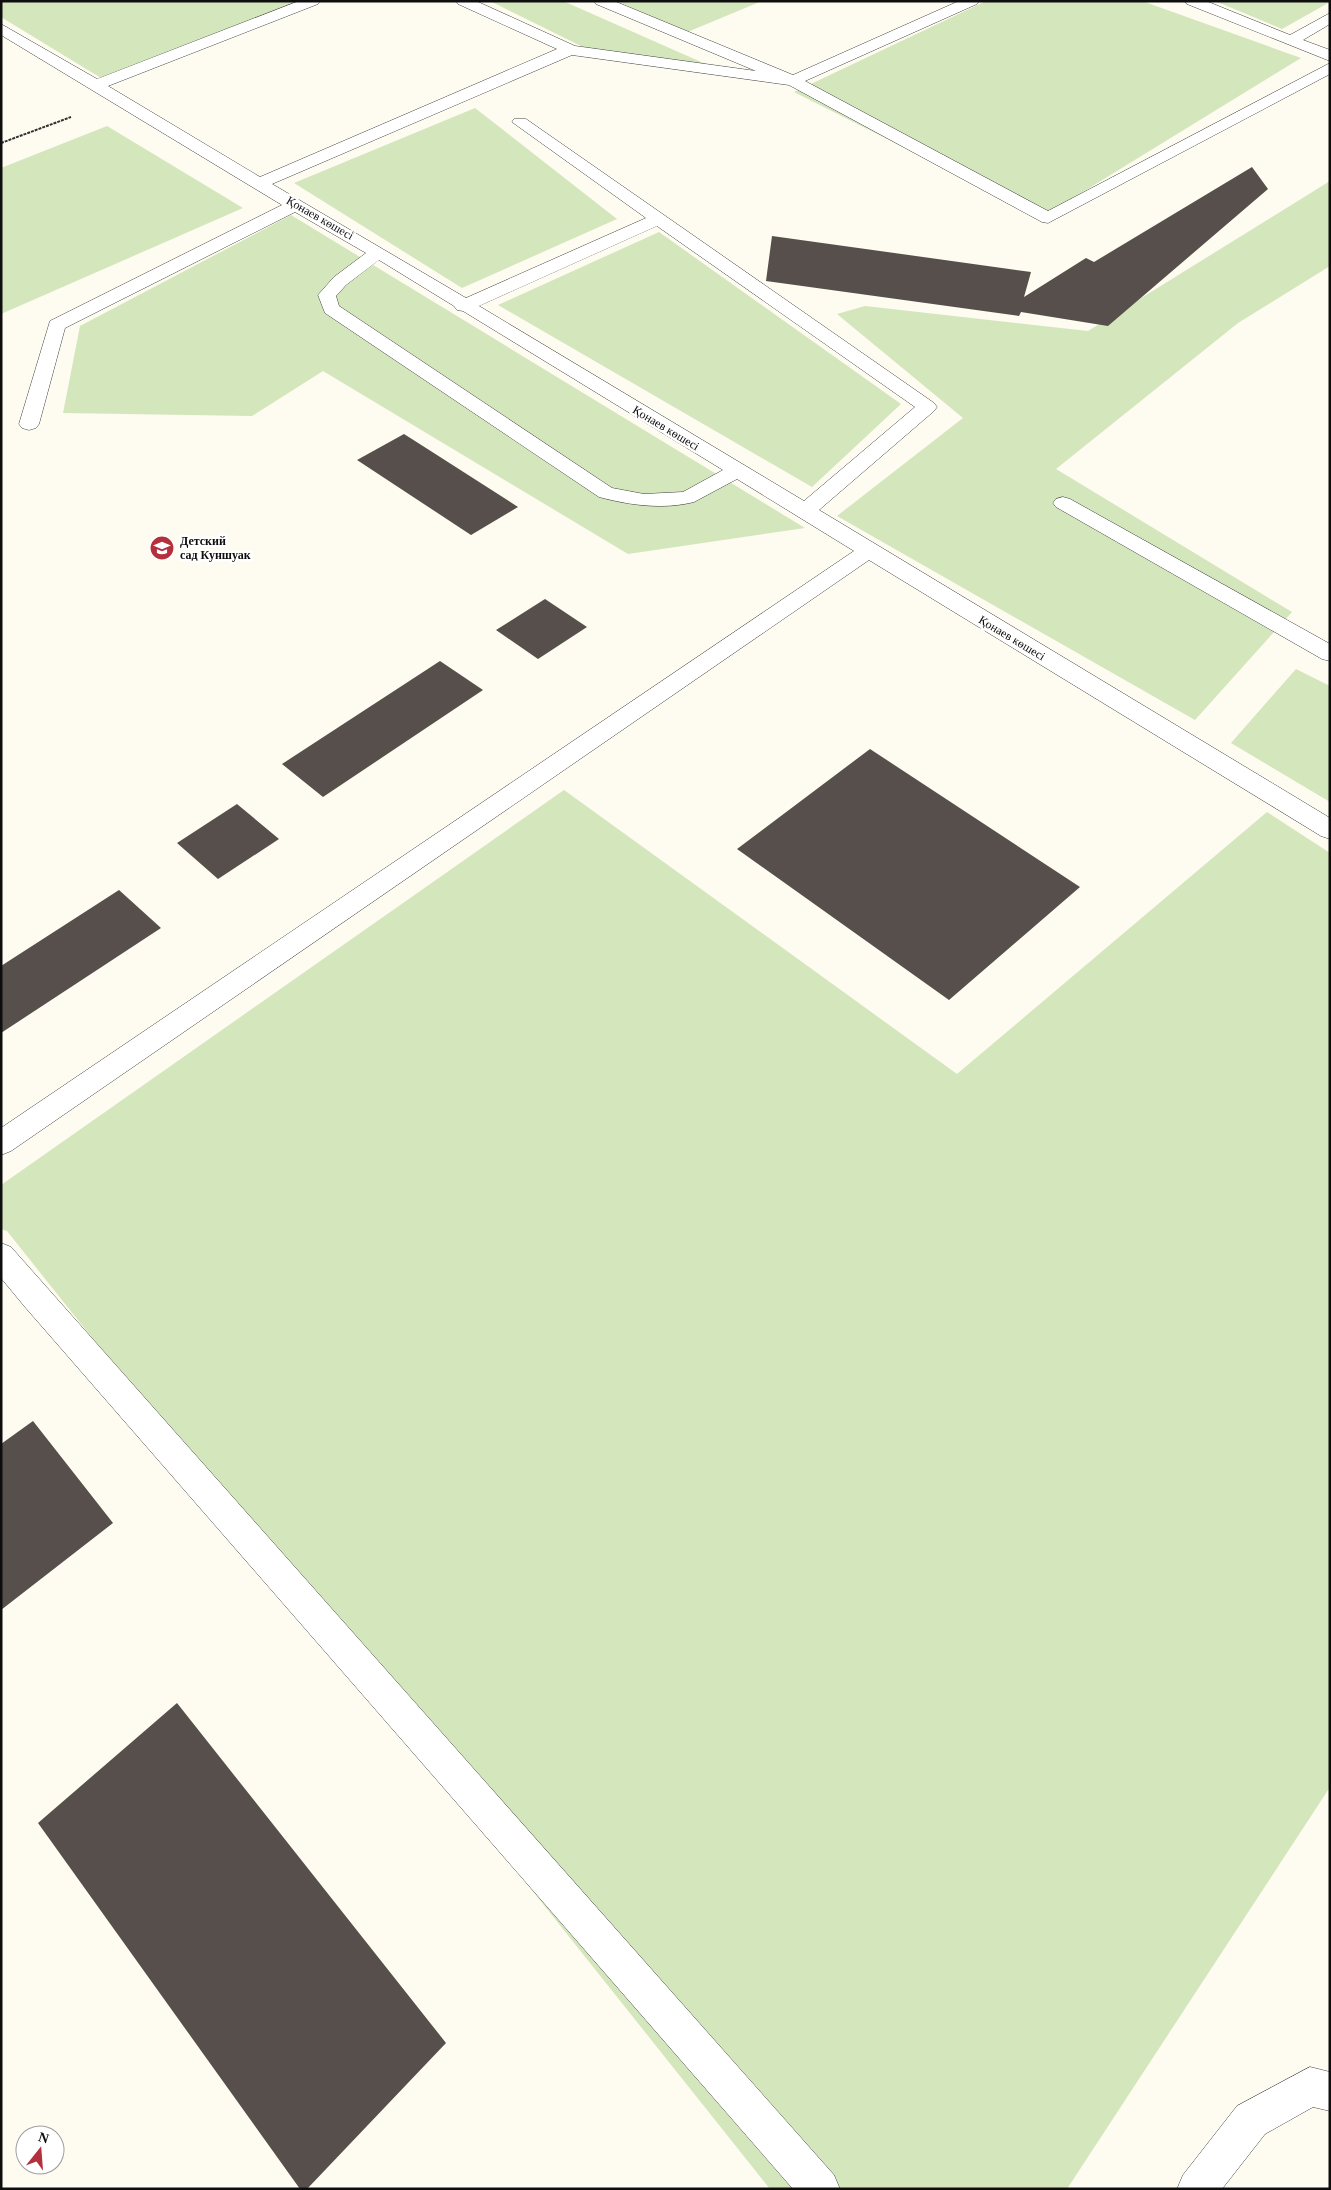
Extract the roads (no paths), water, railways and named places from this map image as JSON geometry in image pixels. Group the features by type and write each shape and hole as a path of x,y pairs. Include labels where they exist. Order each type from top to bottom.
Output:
{"street":[{"path":"96,85 313,1"},
{"path":"463,1 571,50 793,81 972,1"},
{"path":"601,1 793,81 1048,218 1330,68"},
{"path":"1192,1 1330,56"},
{"path":"1290,41 1330,17"},
{"name":"Қонаев көшесі","path":"1,28 295,205 378,252 463,306 1330,830"},
{"path":"259,183 546,59 571,50"},
{"path":"520,122 927,407 804,512"},
{"path":"30,424 57,325 295,205"},
{"path":"463,306 660,219"},
{"path":"378,252 340,281 327,295 331,309 606,493 644,500 687,498 737,471"},
{"path":"1063,503 1330,654"},
{"path":"1,1143 868,550"},
{"path":"1,1256 62,1328 820,2189"},
{"path":"1197,2189 1251,2120 1310,2087 1330,2092"}],"place":[{"name":"Детский сад Куншуак","path":"162,548"}]}
